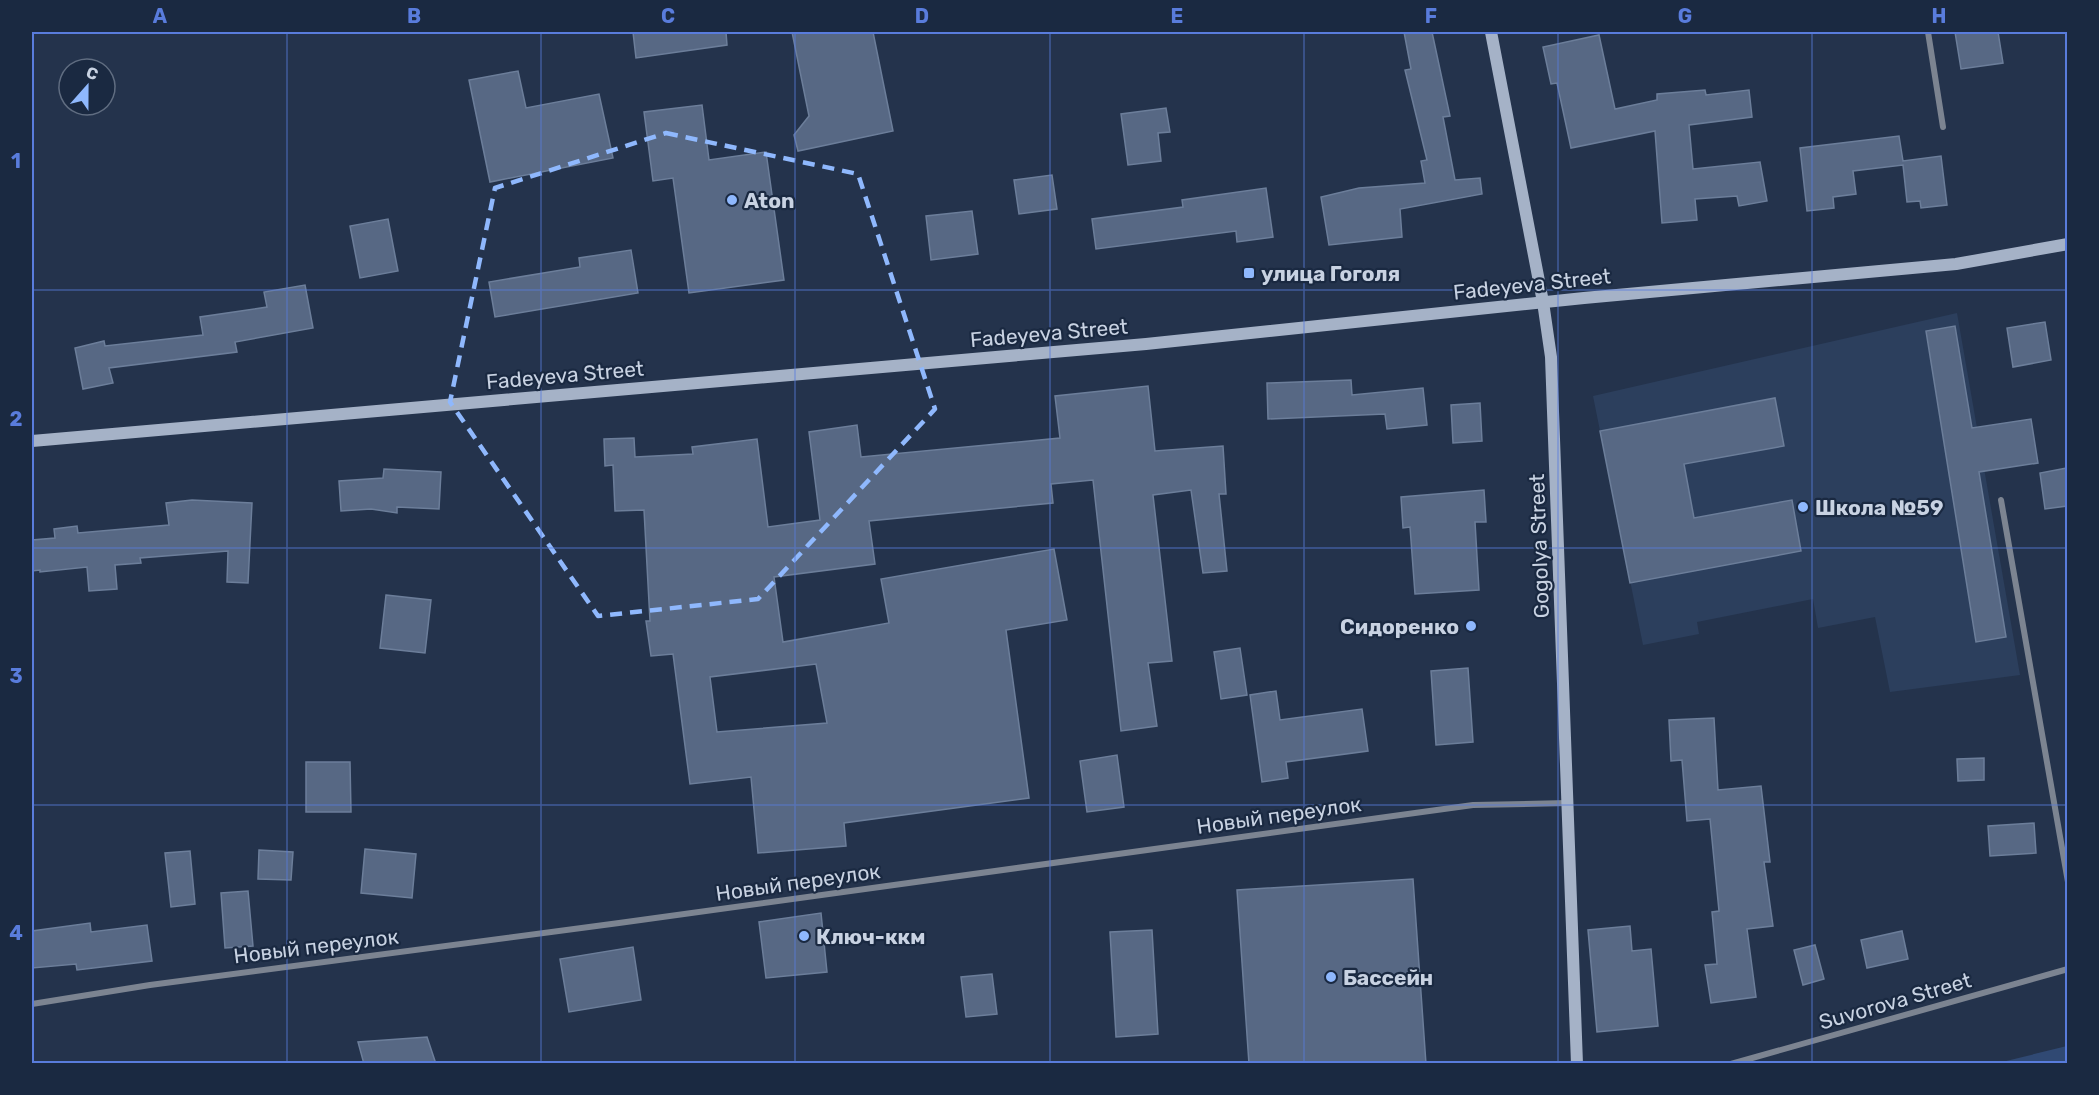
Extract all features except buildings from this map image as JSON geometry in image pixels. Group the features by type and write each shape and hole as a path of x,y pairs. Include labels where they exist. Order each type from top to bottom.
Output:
{"main road":[{"name":"Gogolya Street","path":"1491,32 1543,302 1551,357 1577,1064"},
{"name":"Fadeyeva Street","path":"32,441 1101,348 1543,302 1956,264 2067,244"}],"street":[{"path":"1928,32 1943,127"},
{"path":"2001,500 2067,882"},
{"name":"Новый переулок","path":"32,1004 150,985 619,923 1473,804 1569,803"},
{"name":"Suvorova Street","path":"1731,1064 2067,969"}],"highlighted area":[{"path":"666,133 858,174 935,409 758,599 598,616 450,402 495,188"}],"shaded area":[{"name":"Школа №59","path":"1957,313 2020,675 1890,692 1875,617 1818,628 1813,599 1697,622 1699,634 1643,645 1593,396"},
{"path":"2067,1046 2067,1063 1998,1063"}],"place":[{"name":"Aton","path":"732,200"},
{"name":"улица Гоголя","path":"1249,273"},
{"name":"Школа №59","path":"1803,507"},
{"name":"Сидоренко","path":"1471,626"},
{"name":"Ключ-ккм","path":"804,936"},
{"name":"Бассейн","path":"1331,977"}]}
